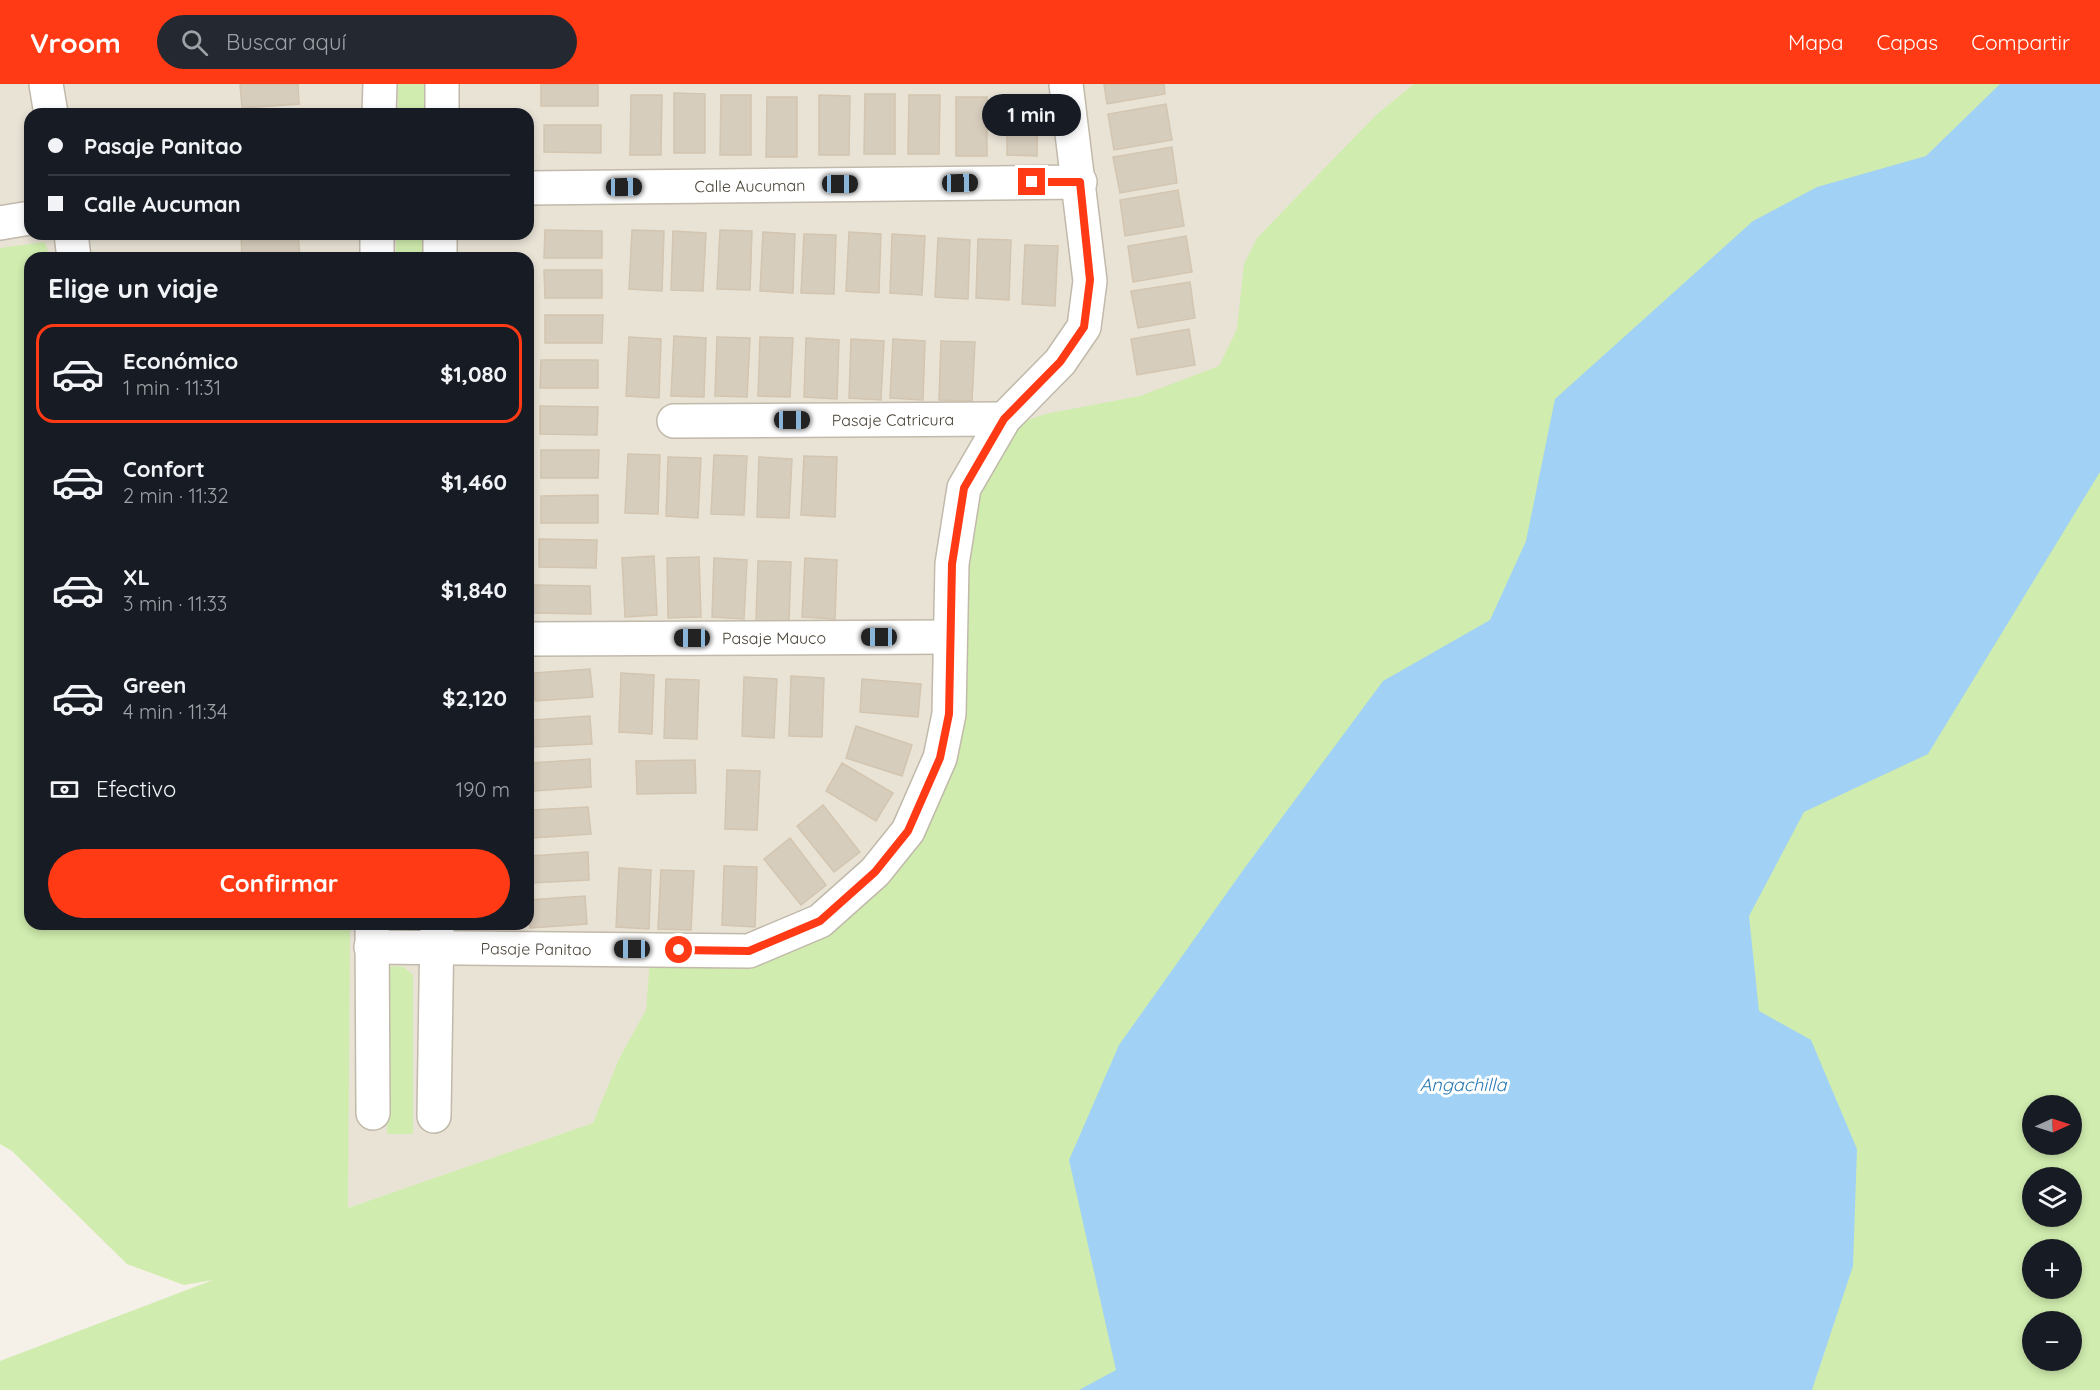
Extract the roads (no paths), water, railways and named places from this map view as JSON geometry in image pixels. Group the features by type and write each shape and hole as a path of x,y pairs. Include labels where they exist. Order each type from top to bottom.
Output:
{"street":[{"path":"46,84 50,108"},
{"path":"379,108 380,84"},
{"path":"442,84 442,108"},
{"name":"Pasaje Panitao","path":"371,936 436,936 749,951 820,921 875,872 908,831 940,758 949,714 952,564 964,488 1004,419 1060,362 1084,327 1090,280 1080,182 1066,84"},
{"name":"Calle Aucuman","path":"534,188 1080,182"},
{"path":"0,223 24,219"},
{"name":"Pasaje Catricura","path":"674,421 1004,419"},
{"name":"Pasaje Mauco","path":"534,639 949,637"},
{"path":"371,936 373,1113"},
{"path":"434,1116 436,936"}],"water":[{"name":"Angachilla","path":"2000,84 2100,84 2100,472 1928,754 1804,812 1749,916 1759,1011 1811,1040 1857,1149 1853,1266 1812,1390 1079,1390 1116,1370 1069,1160 1119,1045 1246,866 1383,681 1490,620 1526,541 1555,399 1753,221 1817,187 1926,156"}]}
